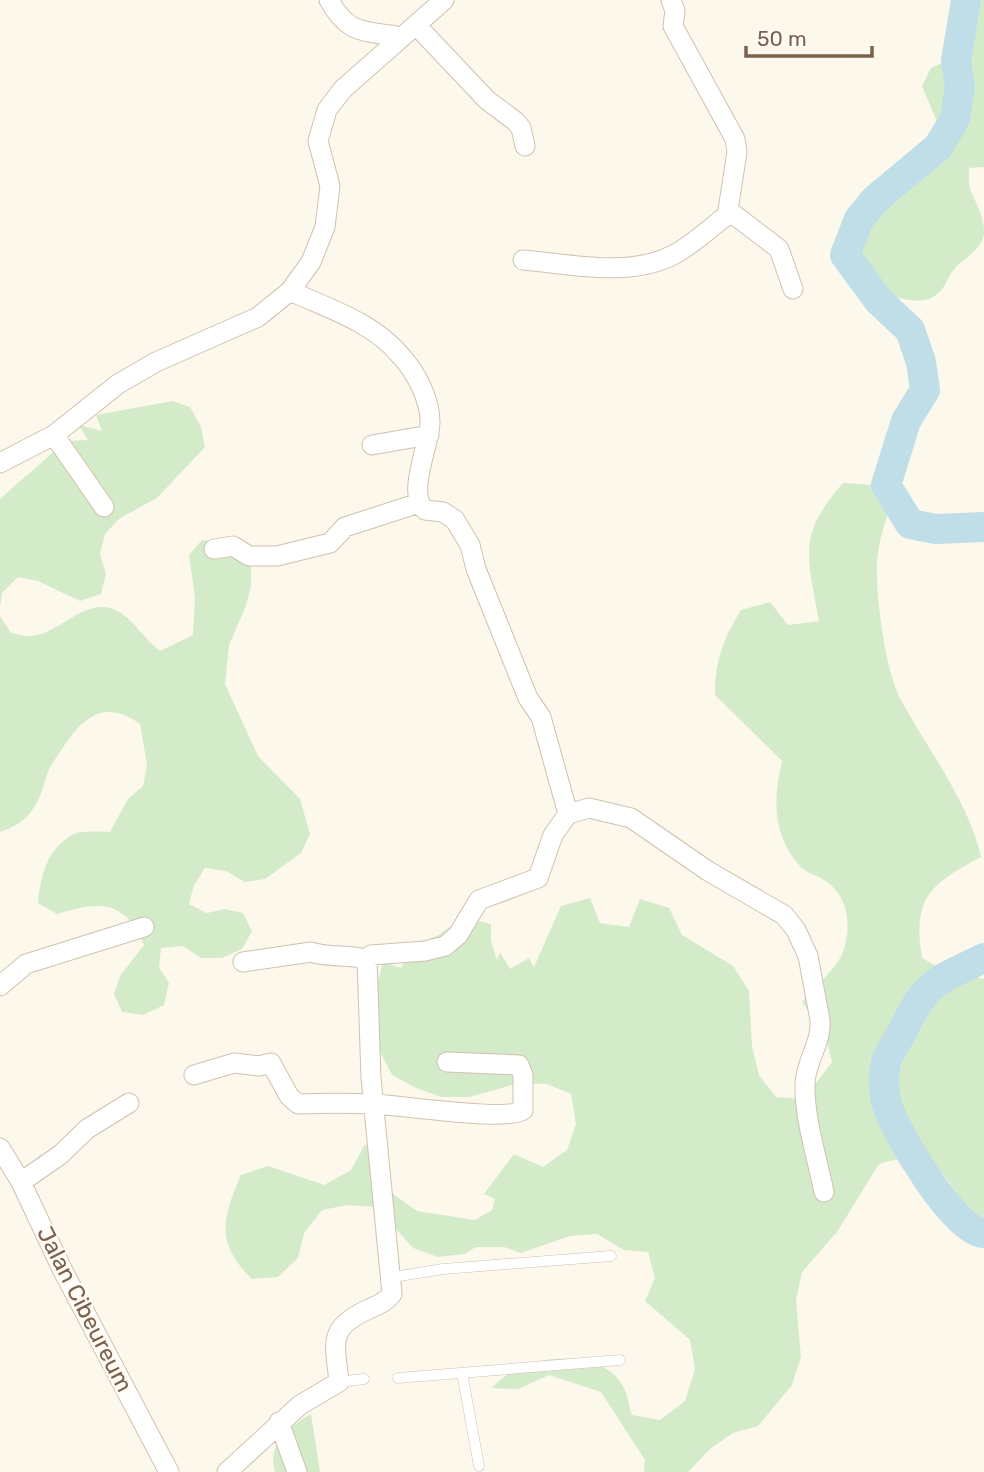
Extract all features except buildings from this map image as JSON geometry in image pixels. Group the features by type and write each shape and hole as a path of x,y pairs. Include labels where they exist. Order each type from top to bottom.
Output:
{"street":[{"path":"329,0 341,21 350,27 408,31 486,100 515,121 521,128 525,146"},
{"path":"0,463 54,435 128,378 195,342 258,317 290,291 317,248 329,205 330,186 318,141 323,118 343,89 444,0"},
{"path":"671,0 674,9 673,26 735,139 734,177 728,207 730,213 779,249 793,289"},
{"path":"523,260 615,268 652,264 675,254 730,213"},
{"path":"290,291 364,325 400,354 427,402 429,435 417,488 419,503 425,510 443,512 454,520 470,545 476,569 528,698 541,717 568,814"},
{"path":"54,435 104,507"},
{"path":"372,445 429,435"},
{"path":"214,549 233,546 249,556 278,555 330,543 345,527 419,503"},
{"path":"227,1472 300,1405 340,1382 335,1339 338,1329 346,1321 388,1300 394,1289 374,1104 367,959 370,955 432,950 452,943 478,901 538,878 554,835 568,814 589,808 631,818 708,871 767,903 796,930 808,956 821,1029 810,1055 805,1085 824,1192"},
{"path":"0,986 26,964 144,927"},
{"path":"243,962 311,952 321,956 352,955 367,959"},
{"path":"194,1075 234,1063 259,1066 271,1063 289,1096 298,1104 374,1104 494,1115 516,1114 523,1110 523,1075 519,1065 447,1062"},
{"path":"21,1182 60,1155 86,1129 129,1103"},
{"name":"Jalan Cibeureum","path":"0,1147 21,1182 61,1267 169,1472"},
{"path":"279,1422 298,1472"}],"lane":[{"path":"393,1278 443,1269 611,1256"},
{"path":"398,1378 621,1360"},
{"path":"462,1373 480,1466"},
{"path":"340,1382 364,1380"}],"green space":[{"path":"967,0 984,0 984,167 969,168 969,178 984,234 977,248 957,266 936,295 921,300 909,300 885,292 863,278 848,261 844,237 851,209 862,191 912,154 938,124 922,86 931,68 951,59"},
{"path":"173,401 190,407 201,427 205,447 157,498 120,518 105,534 100,554 106,574 101,594 80,601 38,581 18,577 2,593 0,607 0,499 65,441 88,440 79,425 102,431 96,415"},
{"path":"843,483 873,485 889,511 878,550 877,578 890,671 901,700 958,796 981,857 949,876 929,895 920,920 920,937 922,958 947,972 984,979 984,1221 980,1225 950,1183 931,1164 901,1159 879,1164 837,1232 802,1272 796,1300 801,1357 792,1385 758,1426 733,1433 711,1448 688,1472 644,1472 645,1460 601,1392 549,1375 518,1389 491,1388 510,1373 526,1365 573,1359 603,1367 615,1376 624,1388 632,1415 660,1420 685,1401 695,1369 690,1340 645,1301 655,1278 648,1252 624,1250 597,1234 570,1236 521,1253 504,1247 476,1247 464,1254 438,1257 413,1248 376,1207 348,1205 322,1210 304,1233 298,1258 278,1277 252,1279 232,1254 227,1242 226,1218 241,1175 268,1166 324,1185 351,1170 365,1144 383,1167 393,1194 417,1211 475,1220 492,1210 495,1199 484,1194 514,1154 543,1167 567,1150 576,1124 571,1094 547,1084 520,1083 469,1097 441,1097 392,1075 380,1051 370,988 375,992 383,962 401,968 411,947 439,935 462,917 491,924 491,941 497,960 500,952 510,969 529,958 534,967 561,906 590,898 600,923 629,927 640,899 669,908 682,935 733,966 749,991 752,1046 759,1075 776,1097 804,1099 832,1062 825,1034 802,1002 830,972 843,952 848,922 846,912 839,894 832,886 803,869 791,855 777,817 777,790 782,761 715,695 715,683 721,651 741,610 770,602 788,625 819,621 809,564 809,548 818,518"},
{"path":"202,540 221,542 251,566 251,586 246,606 229,645 225,684 258,756 300,799 310,834 301,853 265,879 245,882 226,871 205,868 194,885 189,904 207,913 225,909 243,913 252,931 242,949 222,958 201,958 183,946 161,948 159,967 169,983 164,1005 143,1015 122,1012 114,994 120,976 144,945 137,930 128,919 109,907 86,907 57,914 38,903 43,874 56,848 76,833 110,832 128,799 143,786 147,765 140,724 116,713 105,712 87,720 70,737 51,766 31,812 17,824 0,832 0,616 11,633 30,636 54,628 87,610 109,608 126,617 160,651 193,635 195,598 189,555"},
{"path":"311,1414 320,1472 275,1472 274,1453 281,1437"}],"waterway":[{"path":"966,0 956,61 960,87 955,119 938,147 877,198 859,219 845,255 879,301 910,330 921,362 925,390 906,421 886,485 910,524 936,529 984,527"},
{"path":"984,958 942,979 925,993 889,1055 884,1083 892,1117 913,1157 958,1217 972,1229 984,1233"}]}
